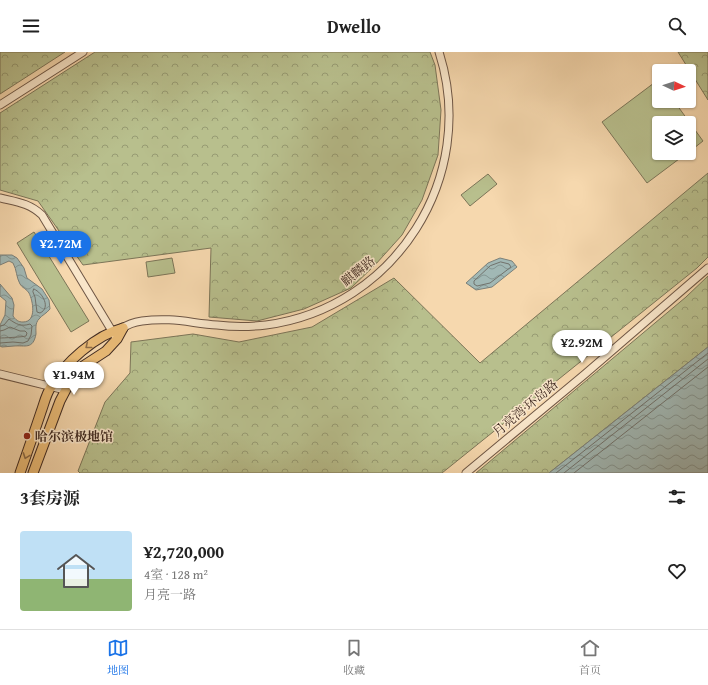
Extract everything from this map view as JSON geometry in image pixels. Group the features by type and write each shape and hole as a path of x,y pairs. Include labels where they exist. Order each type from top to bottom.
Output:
{"main road":[{"name":"麒麟路","path":"33,473 64,390 83,366 106,351 114,335 122,328"},
{"path":"20,473 50,387 60,372 98,338 114,335"}],"street":[{"path":"0,105 83,52"},
{"name":"麒麟路","path":"122,328 140,322 165,319 238,326 281,323 311,314 338,302 359,289 380,273 405,244 421,221 435,193 441,173 448,136 449,111 447,84 439,52"},
{"path":"0,198 27,204 35,208 42,215 114,335"},
{"name":"月亮湾·环岛路","path":"466,473 585,374 708,268"},
{"path":"0,374 64,390"}],"green space":[{"path":"0,52 65,52 0,94"},
{"path":"95,52 430,52 435,65 441,110 438,155 422,200 402,235 375,265 351,288 304,309 257,321 209,317 211,248 83,265 38,201 0,190 0,113"},
{"path":"678,52 708,52 708,100 696,81 696,64 686,64"},
{"path":"652,84 652,108 679,108 685,116 652,116 652,160 678,160 647,183 602,122"},
{"path":"696,131 703,141 696,146"},
{"path":"708,173 708,257 697,268 442,473 80,473 78,471 105,402 130,373 131,342 193,334 239,342 312,327 394,278 480,363"},
{"path":"488,174 497,184 470,206 461,195"},
{"path":"34,232 89,321 71,332 17,243"},
{"path":"172,258 175,273 148,277 146,262"},
{"path":"708,276 708,347 549,473 476,473 686,297"}],"water":[{"path":"0,255 12,255 17,258 24,268 27,278 42,289 49,300 50,309 36,324 35,339 31,345 28,346 0,346 0,325 5,315 6,301 0,296 0,284 12,298 14,305 13,316 16,320 23,322 30,319 33,306 29,293 20,284 13,263 9,261 0,265"},
{"path":"500,258 512,261 517,267 492,287 476,290 466,283 488,263"},
{"path":"708,347 708,473 549,473"}],"place":[{"name":"哈尔滨极地馆","path":"27,436"}]}
